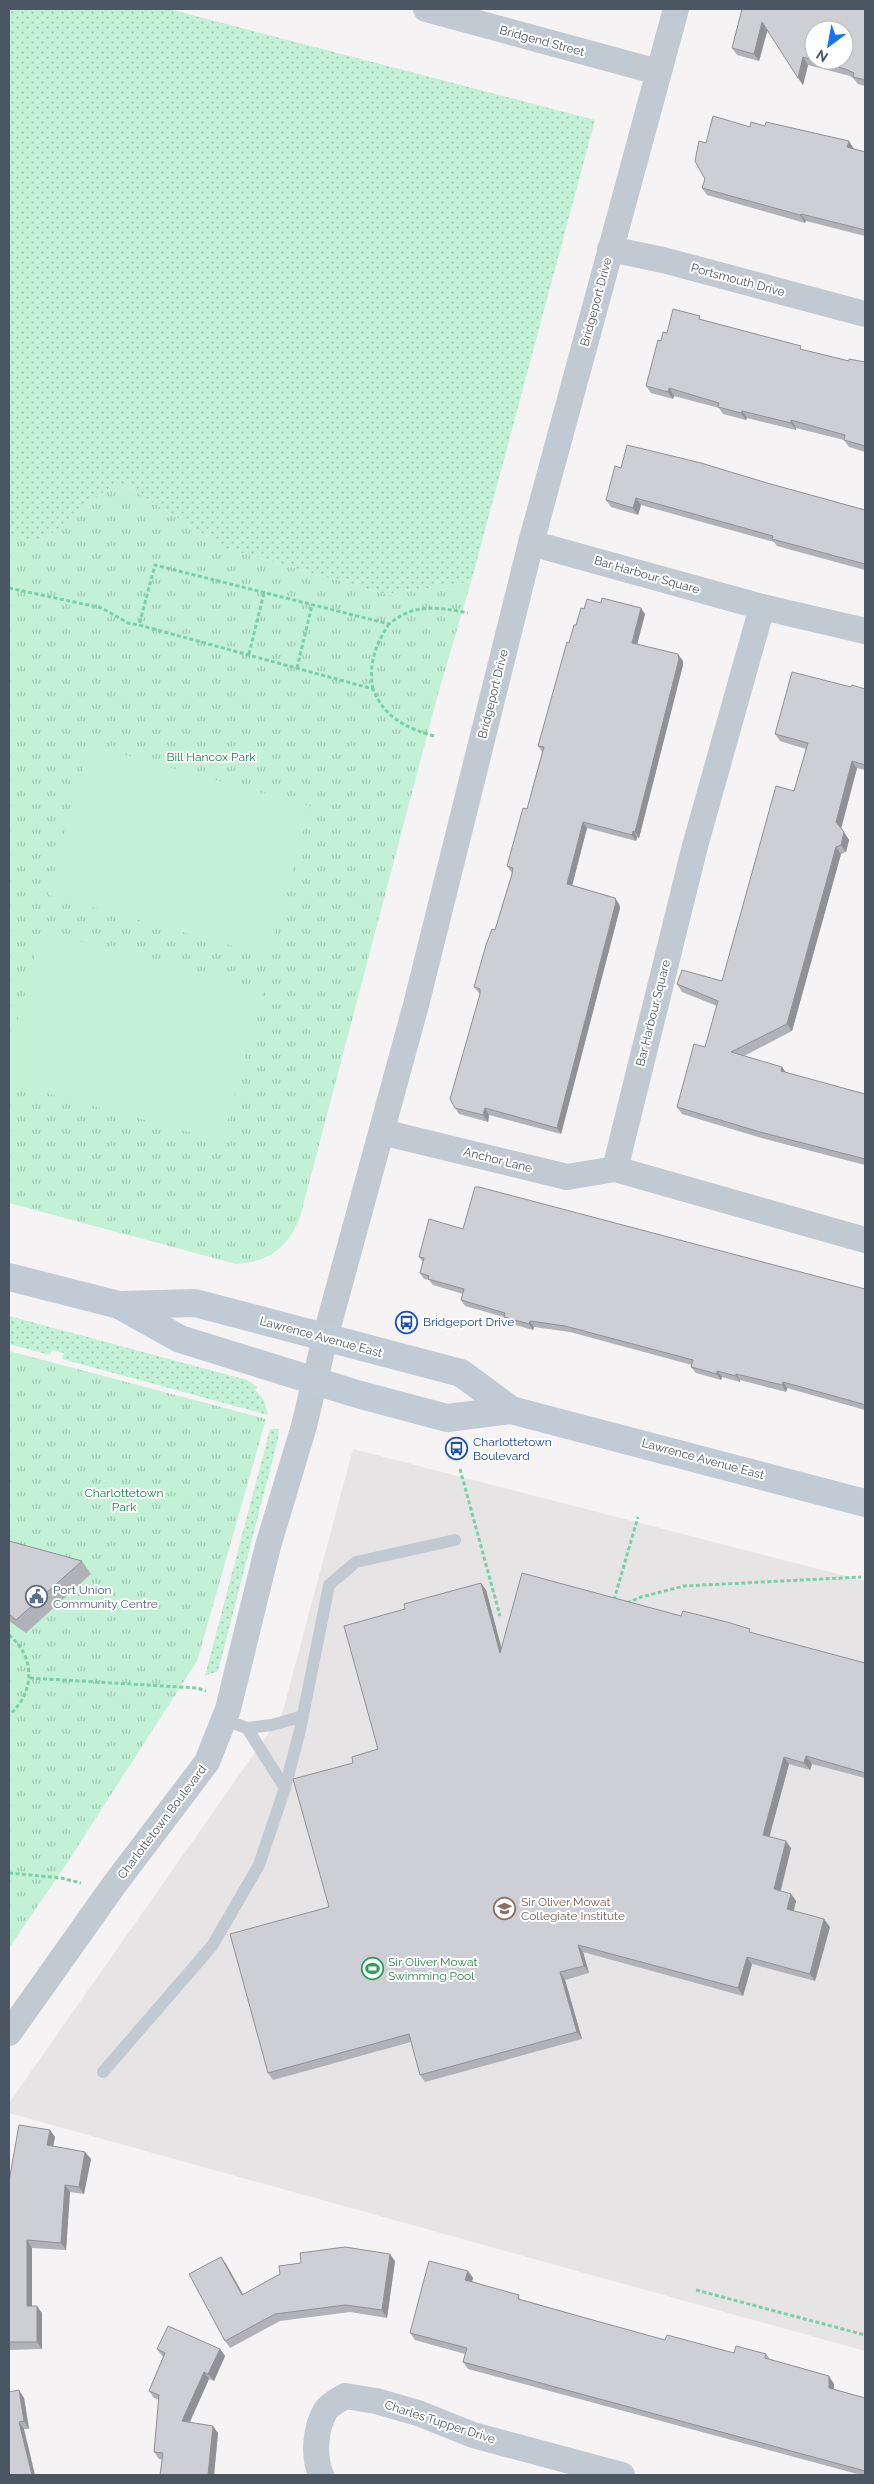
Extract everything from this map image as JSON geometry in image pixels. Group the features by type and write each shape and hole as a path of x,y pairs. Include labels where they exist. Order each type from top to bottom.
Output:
{"main road":[{"name":"Lawrence Avenue East","path":"9,1277 119,1306 180,1339 316,1381 446,1418 511,1410 865,1503"},
{"name":"Lawrence Avenue East","path":"119,1306 195,1303 461,1373 511,1410"}],"street":[{"name":"Bridgend Street","path":"426,9 658,72"},
{"name":"Bridgeport Drive","path":"316,1381 325,1338 382,1132 531,543 676,9"},
{"name":"Portsmouth Drive","path":"610,249 663,260 865,314"},
{"name":"Bar Harbour Square","path":"531,543 762,607 865,631"},
{"name":"Bar Harbour Square","path":"615,1168 695,846 762,607"},
{"name":"Anchor Lane","path":"382,1132 567,1177 615,1168"},
{"path":"615,1168 865,1240"},
{"name":"Charlottetown Boulevard","path":"9,2033 114,1885 207,1762 234,1715 268,1546 316,1381"},
{"name":"Charles Tupper Drive","path":"321,2475 318,2467 317,2446 319,2428 327,2408 345,2396 376,2401 418,2413 473,2435 622,2475"}],"lane":[{"path":"103,2072 212,1946 259,1865 285,1788 303,1716 329,1585 356,1562 455,1540"},
{"path":"234,1715 272,1725 303,1716"},
{"path":"234,1715 285,1788"}],"path":[{"path":"139,625 155,565 389,624"},
{"path":"9,588 102,608 128,623 373,689"},
{"path":"248,654 264,593"},
{"path":"298,668 312,606"},
{"path":"434,736 414,730 391,716 382,706 373,689 372,665 380,640 389,624 406,612 436,607 468,613"},
{"path":"460,1469 500,1616"},
{"path":"614,1601 638,1516"},
{"path":"619,1607 641,1597 684,1586 861,1577"},
{"path":"9,1635 21,1647 28,1662 30,1678 26,1694 18,1708 9,1715"},
{"path":"30,1678 197,1688 234,1715"},
{"path":"9,1873 114,1885"},
{"path":"696,2290 865,2335"}],"shaded area":[{"name":"Sir Oliver Mowat Collegiate Institute","path":"353,1449 865,1581 865,2351 9,2113 9,2103 282,1714"}],"green space":[{"path":"9,9 169,9 595,120 471,582 385,594 228,549 118,481 41,542 9,535"},
{"name":"Bill Hancox Park","path":"118,481 228,549 385,594 471,582 438,694 300,1217 289,1237 276,1251 259,1260 236,1264 9,1203 9,535 41,542"},
{"path":"89,745 310,806 269,956 48,895"},
{"path":"42,931 263,991 222,1141 9,1083 9,1052"},
{"path":"9,1316 247,1380 257,1387 255,1390 264,1400 268,1415 62,1359 64,1353 52,1350 50,1355 9,1344"},
{"name":"Charlottetown Park","path":"9,1351 266,1419 197,1661 67,1863 9,1948"},
{"path":"270,1429 279,1429 278,1439 218,1671 205,1676"}],"building":[{"path":"742,9 865,9 865,80 853,77 854,73 847,70 854,70 854,20 804,20 804,57 798,78 762,22 754,54 732,48"},
{"path":"713,116 750,127 751,122 765,126 766,122 849,141 847,147 865,152 865,230 800,215 702,188 705,179 695,161 699,141 706,143"},
{"path":"673,309 700,316 699,319 801,346 800,349 849,361 849,359 865,362 865,446 844,440 845,435 791,420 791,423 742,411 741,413 718,407 719,403 669,388 668,392 646,386 658,340 661,341 663,332 667,333"},
{"path":"627,445 701,463 865,510 865,564 772,539 773,536 636,498 633,508 606,500 615,466 621,468"},
{"path":"602,598 641,608 632,643 678,654 679,659 635,832 633,831 632,835 583,822 567,884 615,898 616,902 557,1128 485,1108 483,1115 455,1108 450,1099 480,994 480,989 474,987 486,945 492,929 495,930 512,874 513,868 507,866 523,808 527,809 544,747 538,746 567,642 569,643 574,625 576,625 581,608 584,609 587,599 601,603"},
{"path":"792,672 865,689 865,765 852,761 836,822 844,832 841,845 836,847 787,1024 731,1052 782,1067 781,1071 865,1094 865,1159 760,1132 677,1107 694,1044 705,1047 718,1001 677,984 682,970 722,981 776,786 794,791 808,743 775,734"},
{"path":"475,1187 865,1289 865,1405 783,1382 782,1385 736,1374 736,1376 717,1371 717,1374 691,1367 693,1360 565,1326 530,1321 529,1324 504,1317 505,1313 461,1300 464,1289 428,1279 429,1276 420,1273 424,1258 419,1257 429,1219 463,1229"},
{"name":"Port Union Community Centre","path":"9,1541 82,1561 16,1620 9,1614"},
{"name":"Sir Oliver Mowat Collegiate Institute","path":"522,1573 681,1616 683,1611 727,1622 750,1629 749,1632 865,1663 865,1773 806,1756 804,1763 784,1757 763,1835 786,1841 774,1889 791,1894 787,1909 824,1919 810,1974 747,1957 738,1988 578,1945 584,1966 560,1972 577,2032 420,2075 409,2034 268,2073 230,1934 329,1907 293,1779 353,1763 352,1757 378,1749 344,1626 405,1609 404,1604 481,1583 500,1653"},
{"path":"19,2125 50,2130 47,2145 85,2152 79,2187 65,2185 61,2243 27,2240 27,2306 37,2306 37,2342 9,2342 9,2181"},
{"path":"345,2247 390,2254 382,2310 345,2305 275,2314 225,2341 189,2274 221,2257 242,2295 280,2274 279,2266 301,2263 300,2253"},
{"path":"429,2261 468,2271 465,2280 519,2295 518,2299 665,2340 667,2335 734,2353 736,2346 766,2354 765,2358 829,2376 829,2388 865,2398 865,2471 463,2362 467,2348 410,2333"},
{"path":"168,2326 220,2349 208,2374 204,2372 182,2421 213,2426 208,2475 160,2475 163,2453 154,2452 159,2395 149,2391 165,2353 157,2349"},
{"path":"19,2390 24,2421 19,2422 32,2475 9,2475 9,2392"}],"place":[{"name":"Bridgeport Drive","path":"407,1322"},
{"name":"Charlottetown Boulevard","path":"457,1449"},
{"name":"Port Union Community Centre","path":"37,1597"},
{"name":"Sir Oliver Mowat Collegiate Institute","path":"505,1909"},
{"name":"Sir Oliver Mowat Swimming Pool","path":"372,1969"}]}
